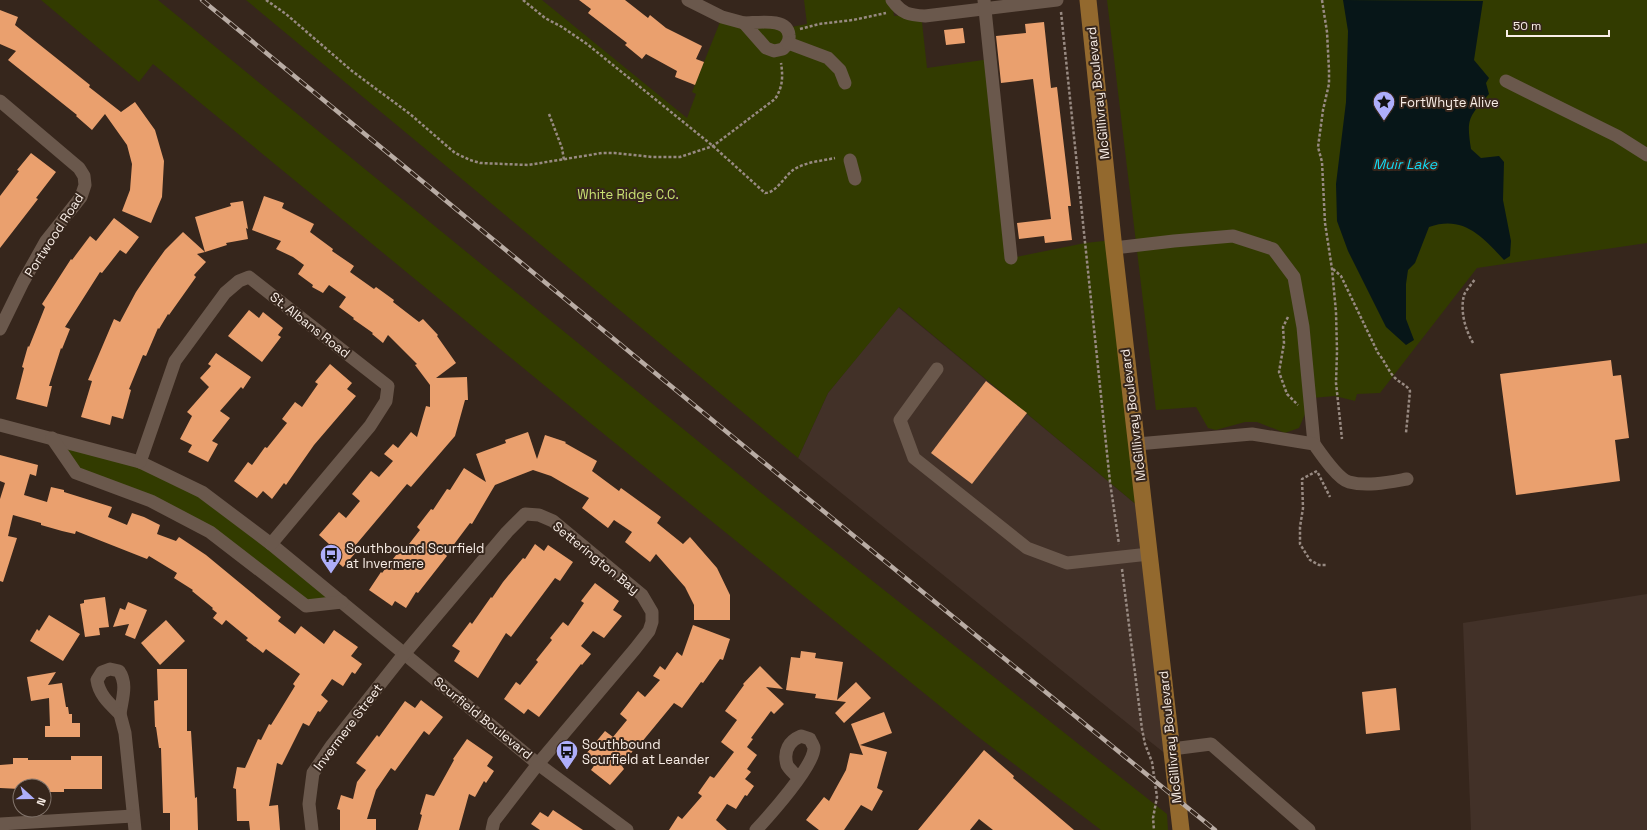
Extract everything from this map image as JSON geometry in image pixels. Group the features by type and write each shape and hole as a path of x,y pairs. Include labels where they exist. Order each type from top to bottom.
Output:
{"main road":[{"name":"McGillivray Boulevard","path":"1088,0 1114,248 1181,830"}],"street":[{"path":"688,0 722,17 744,23 779,24 785,27 786,42"},
{"path":"895,4 910,15 925,16 985,4 1059,4"},
{"path":"985,4 1011,258"},
{"path":"744,23 766,48 774,51 786,42"},
{"path":"786,42 828,58 840,70 845,83"},
{"path":"1506,81 1617,136 1647,155"},
{"name":"Portwood Road","path":"0,101 79,168 84,176 85,185 81,197 46,241 23,282 0,329"},
{"path":"850,160 855,178"},
{"path":"1114,248 1234,236 1273,249 1294,277 1299,308 1314,444 1327,464 1348,482 1378,484 1408,479"},
{"name":"St. Albans Road","path":"140,462 175,361 225,293 239,281 249,277 388,386 386,401 370,426 271,544"},
{"path":"937,369 900,420 914,458 1027,548 1067,563 1150,554"},
{"name":"Scurfield Boulevard","path":"0,426 52,438 140,462 202,492 271,544 538,764 627,830"},
{"path":"1137,444 1252,434 1314,444"},
{"path":"52,438 76,473 151,501 210,532 306,606 342,602"},
{"name":"Setterington Bay","path":"404,654 506,532 525,514 539,515 553,521 642,595 652,612 652,622 649,631 635,649 538,764"},
{"name":"Invermere Street","path":"312,830 309,804 312,773 332,745 404,654"},
{"path":"120,714 125,733 135,830"},
{"path":"1172,749 1211,744 1309,830"},
{"path":"492,830 494,821 538,764"},
{"path":"756,830 798,778"},
{"path":"0,824 133,816"}],"path":[{"path":"266,0 286,14 352,71 404,110 454,153 480,162 528,166 615,152 680,157 713,146 776,99 780,91 783,76 786,42 808,26 853,20 885,13"},
{"path":"522,0 545,18 587,44 713,146 759,189 767,193 774,190 794,170 803,165 835,158"},
{"path":"1322,0 1327,32 1329,77 1318,147 1322,162 1325,223 1332,269 1336,312 1336,383 1342,439"},
{"path":"1059,4 1110,482 1142,729 1145,744 1152,762 1158,797 1153,818 1154,830"},
{"path":"549,114 562,148 564,160"},
{"path":"1332,269 1340,276 1378,353 1386,362 1396,379 1408,387 1410,391 1406,433"},
{"path":"1473,343 1467,333 1464,316 1464,294 1475,279"},
{"path":"1299,308 1287,318 1283,327 1284,343 1279,372 1287,394 1296,404 1311,411"},
{"path":"1314,465 1330,496"},
{"path":"1317,472 1302,479 1303,508 1300,527 1300,544 1310,560 1318,566 1327,565"}],"shaded area":[{"path":"898,307 1144,511 1173,760 798,458 828,393"},
{"path":"1647,594 1647,830 1471,830 1463,623"}],"green space":[{"path":"41,0 158,0 769,499 1167,814 1168,830 1101,830 977,736 589,422 153,64 139,82"},
{"name":"White Ridge C.C.","path":"246,0 542,0 687,118 696,94 692,92 722,17 786,28 807,24 804,0 892,0 894,16 921,13 927,68 990,59 1011,258 1085,243 1113,240 1144,511 899,307 828,393 798,458"},
{"name":"FortWhyte Alive","path":"1107,0 1647,0 1647,243 1477,268 1380,393 1357,394 1355,401 1335,396 1312,398 1299,428 1285,433 1257,422 1245,422 1216,430 1208,428 1196,407 1156,410"},
{"path":"52,438 140,462 202,492 342,602 306,606 210,532 76,473"}],"water":[{"name":"Muir Lake","path":"1343,0 1483,1 1474,60 1489,78 1486,83 1489,94 1473,113 1469,124 1469,131 1471,149 1481,158 1499,156 1504,162 1503,200 1511,241 1510,256 1504,260 1480,236 1462,226 1441,224 1429,227 1415,263 1408,270 1406,284 1406,319 1414,340 1406,345 1386,327 1348,251 1337,221 1336,184 1346,102 1348,31"}],"building":[{"path":"579,0 625,0 648,18 650,15 666,28 702,46 696,59 704,62 695,85 675,77 677,71 646,54 642,59 625,45 627,43 588,13 591,9"},
{"path":"0,10 18,17 15,25 90,85 89,87 121,112 135,102 155,130 164,161 162,197 151,223 122,211 130,190 132,164 127,145 105,114 92,130 76,116 77,115 8,60 16,51 0,44"},
{"path":"1044,22 1051,88 1057,87 1071,206 1068,206 1072,240 1045,243 1044,236 1019,239 1017,223 1051,219 1033,79 1001,83 996,36 1026,33 1025,24"},
{"path":"963,28 965,43 946,45 944,30"},
{"path":"31,153 56,172 36,198 38,199 0,248 0,196 19,171 17,170"},
{"path":"264,196 284,203 282,208 314,224 310,232 333,249 332,251 354,266 350,272 374,289 376,287 394,300 393,302 419,322 423,319 438,335 437,336 456,363 436,378 467,377 468,400 465,400 455,436 411,487 407,484 354,547 358,550 343,567 324,550 329,544 319,535 339,512 346,518 360,501 352,494 371,471 379,477 393,461 384,454 393,444 398,448 411,432 417,437 426,406 430,407 430,385 415,365 417,364 388,335 383,343 372,334 373,333 339,307 346,297 329,285 323,293 312,287 313,285 298,274 304,265 293,257 276,249 281,241 252,230"},
{"path":"243,201 248,229 246,228 248,239 226,243 227,245 205,252 195,217 231,206 230,203"},
{"path":"114,218 139,237 126,254 120,250 102,273 100,272 65,327 70,329 62,349 61,348 49,386 52,386 47,407 16,399 24,368 22,367 28,346 29,347 45,307 42,304 71,259 72,260 90,236 96,241"},
{"path":"183,232 205,252 197,254 206,262 194,275 196,277 169,315 168,314 159,329 158,328 146,356 143,355 129,389 131,390 123,419 112,416 110,425 81,417 92,381 88,380 114,319 120,322 136,292 152,268 165,250"},
{"path":"249,310 259,318 263,312 283,328 278,335 281,337 262,362 228,336"},
{"path":"216,353 251,377 243,389 241,387 220,411 230,418 212,441 218,444 208,462 188,452 192,445 180,439 192,416 187,412 209,387 200,378 211,366 208,364"},
{"path":"1611,360 1613,376 1621,375 1629,438 1615,440 1620,481 1516,495 1500,374"},
{"path":"330,364 352,383 347,389 356,396 314,445 286,485 284,483 272,499 263,491 257,498 234,481 248,462 252,465 265,447 267,448 287,423 282,419 295,402 302,407 318,384 315,382"},
{"path":"986,381 1027,413 972,484 931,453"},
{"path":"528,432 537,459 545,435 566,442 565,443 597,461 592,471 619,491 621,488 661,517 657,523 683,544 690,537 717,568 730,595 730,620 694,620 694,605 685,587 656,554 650,562 625,542 632,532 614,520 608,528 582,508 589,498 551,476 533,470 495,485 472,524 470,523 446,555 447,556 418,593 416,592 406,608 395,601 392,606 369,590 381,572 382,573 400,550 402,553 420,530 417,527 431,509 433,510 447,489 450,490 464,468 486,482 476,454 506,443 505,440"},
{"path":"0,455 38,465 36,476 30,474 24,495 47,502 51,487 112,507 108,517 127,525 132,513 144,517 160,525 157,534 176,541 179,537 206,555 281,617 278,621 295,634 301,626 324,644 334,630 358,647 351,656 362,664 355,674 352,672 343,686 332,679 321,695 328,701 320,712 318,711 309,726 303,723 282,765 277,763 269,806 278,805 280,830 250,830 249,821 237,821 236,789 233,788 237,767 245,768 258,739 261,740 269,724 271,725 295,686 293,684 300,674 266,649 263,653 246,640 248,638 226,620 222,625 213,618 217,613 212,609 213,608 192,591 193,590 174,578 177,573 149,556 147,559 76,531 75,534 62,531 13,515 8,536 17,538 3,582 0,581 0,499 5,483 0,481"},
{"path":"535,544 544,551 548,545 573,562 560,581 555,578 511,637 506,633 478,678 454,661 460,651 452,646 470,622 472,624 491,597 492,598 523,558 525,559"},
{"path":"595,583 619,601 613,610 622,616 604,638 593,631 581,646 591,654 582,665 581,664 539,717 528,709 524,714 504,699 516,682 520,685 538,662 536,660 552,640 550,638 563,622 568,626 584,603 581,601"},
{"path":"105,597 109,627 99,628 100,635 85,637 80,604 84,603 84,600"},
{"path":"128,602 147,610 135,639 125,635 129,624 113,627 120,608 125,610"},
{"path":"49,615 80,634 63,661 30,641 37,629 39,631"},
{"path":"166,620 185,641 160,665 141,643"},
{"path":"693,625 730,639 723,660 720,659 703,683 701,682 682,708 674,703 641,743 639,742 622,766 624,769 610,785 591,770 596,763 585,755 605,731 613,737 627,720 620,714 638,691 645,697 660,680 653,676 660,666 665,670 677,652 682,656"},
{"path":"801,651 816,653 815,658 843,662 837,700 856,682 871,698 844,723 835,713 846,702 815,698 816,694 786,690 791,657 800,658"},
{"path":"760,666 783,689 766,687 784,704 774,714 771,711 751,738 753,739 747,747 757,755 747,769 751,772 745,779 754,786 747,796 745,795 736,809 727,804 716,820 727,830 669,830 678,816 682,819 702,796 698,793 710,776 714,778 734,752 721,742 737,720 725,711 744,685 743,684"},
{"path":"157,669 187,669 187,731 191,731 195,798 197,797 198,830 170,830 170,813 163,813 161,748 159,748 155,727 154,701 158,700"},
{"path":"56,672 48,685 62,683 66,707 68,707 69,714 72,714 72,723 80,723 80,737 45,737 45,726 50,726 49,698 31,701 27,677"},
{"path":"1396,688 1400,730 1366,734 1362,692"},
{"path":"421,700 443,717 429,735 424,731 395,771 391,768 376,790 367,819 376,819 376,830 340,830 340,810 337,809 341,795 353,799 357,782 366,770 356,763 377,735 379,737 405,701 415,708"},
{"path":"884,712 892,733 860,745 887,752 877,788 883,791 872,811 861,805 844,830 819,830 806,820 824,797 829,801 846,770 850,753 863,755 851,724"},
{"path":"467,739 493,757 487,766 494,771 486,783 484,781 475,797 469,794 459,830 418,830 422,815 420,814 426,794 434,796 454,760 453,759"},
{"path":"984,750 1014,776 1013,778 1074,830 993,830 979,819 970,830 918,830"},
{"path":"71,756 102,756 102,789 64,789 64,792 52,792 52,778 12,778 12,789 0,788 0,765 13,764 13,758 28,758 28,760 71,760"},
{"path":"553,810 583,830 540,830 531,824 540,812 548,817"}],"railway":[{"path":"202,0 784,479 1215,830"}],"place":[{"name":"FortWhyte Alive","path":"1384,122"},
{"name":"Southbound Scurfield at Invermere","path":"331,574"},
{"name":"Southbound Scurfield at Leander","path":"567,770"}]}
